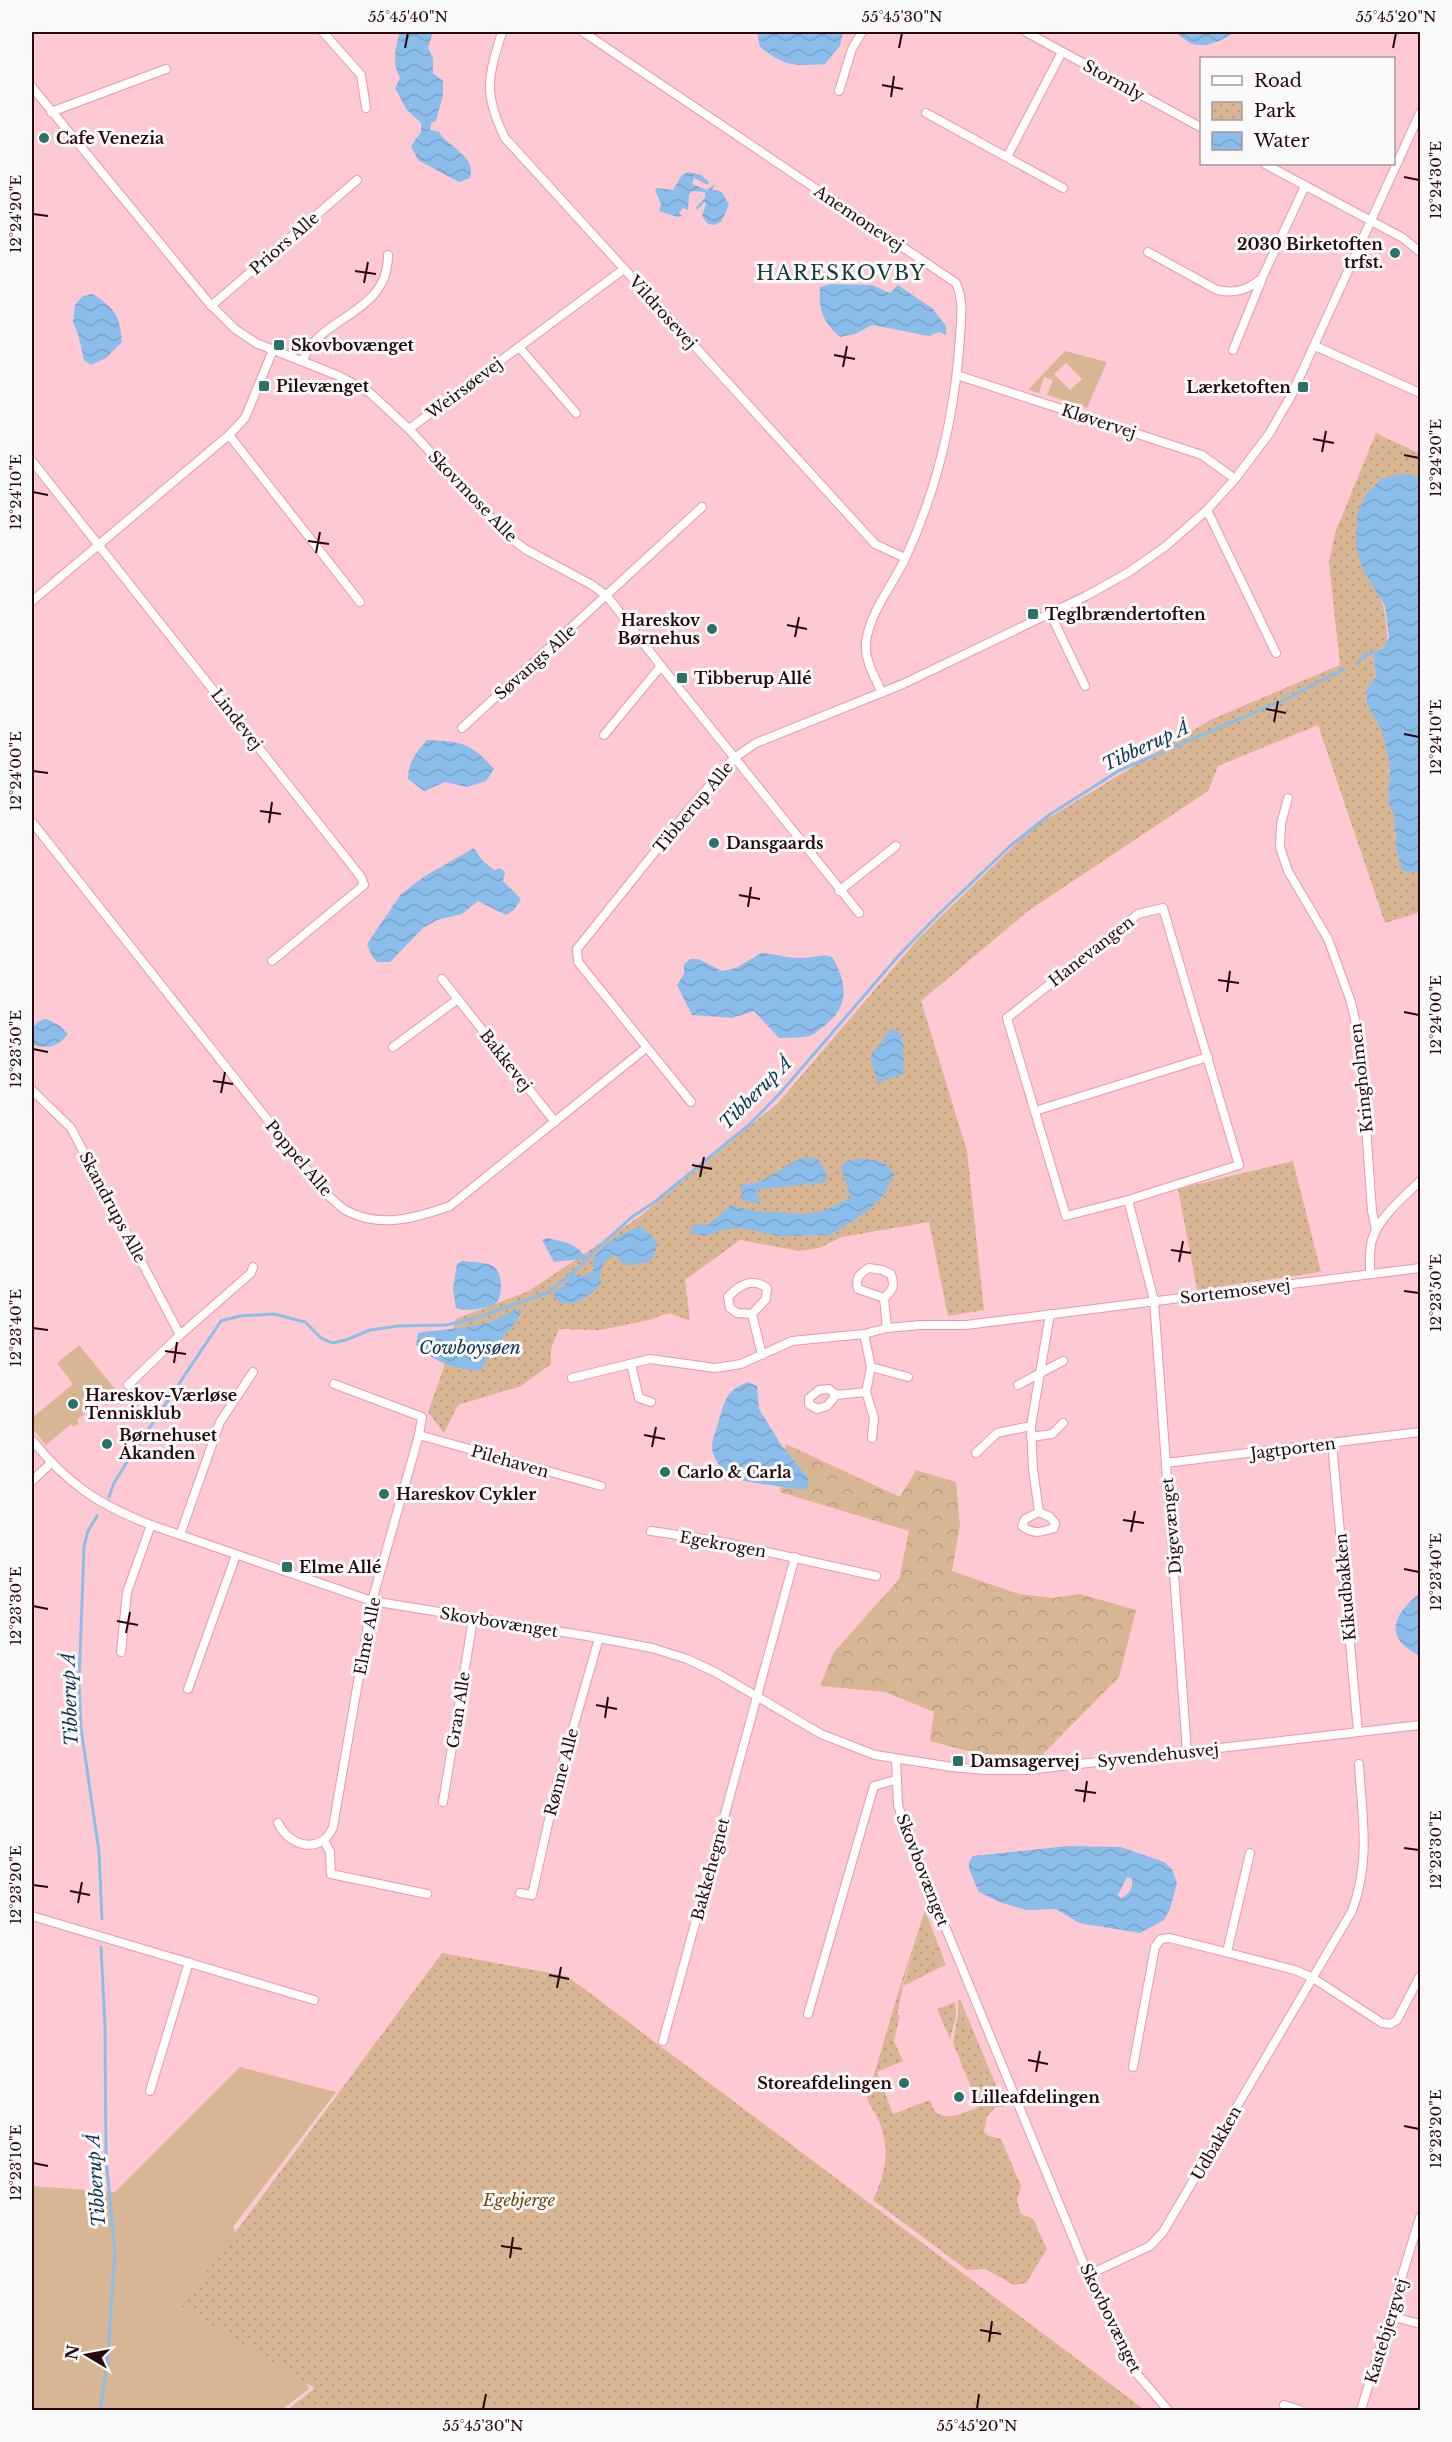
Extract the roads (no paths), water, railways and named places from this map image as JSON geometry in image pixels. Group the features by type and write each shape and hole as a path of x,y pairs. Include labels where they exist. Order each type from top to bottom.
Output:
{"street":[{"path":"323,32 361,75 366,108"},
{"name":"Vildrosevej","path":"502,32 490,70 489,86 495,118 506,138 875,544 905,558"},
{"name":"Anemonevej","path":"584,32 956,283 962,296 957,375 949,424 934,478 905,558 872,621 866,642 866,658 882,693"},
{"path":"839,91 852,49 862,32"},
{"name":"Stormly","path":"1026,32 1200,127"},
{"path":"1007,158 1062,52"},
{"path":"51,112 166,69"},
{"name":"Skovmose Alle","path":"32,87 211,306 235,329 256,343 303,360 370,393 409,429 509,537 525,549 608,596 859,914"},
{"path":"926,113 1063,188"},
{"name":"Tibberup Alle","path":"691,1102 578,962 577,948 734,758 756,743 882,693 1050,613 1129,572 1166,546 1207,510 1235,479 1273,426 1291,396 1419,118"},
{"path":"1267,165 1403,238 1420,252"},
{"name":"Priors Alle","path":"211,306 357,180"},
{"path":"1233,350 1262,278 1305,186"},
{"path":"1148,252 1217,290 1241,291 1251,287 1262,278"},
{"path":"303,360 311,344 371,299 384,278 388,255"},
{"name":"Weirsøevej","path":"409,429 624,268"},
{"path":"1315,346 1420,393"},
{"name":"Weirsøevej","path":"519,347 576,413"},
{"path":"32,601 229,435 245,418 273,350"},
{"name":"Kløvervej","path":"957,375 1202,455 1235,479"},
{"path":"229,435 360,602"},
{"name":"Lindevej","path":"32,461 350,861 364,885 272,961"},
{"name":"Søvangs Alle","path":"462,728 702,507"},
{"path":"1207,510 1276,653"},
{"path":"1050,613 1084,686"},
{"path":"604,735 661,666"},
{"name":"Kringholmen","path":"1288,798 1281,824 1280,847 1288,871 1308,901 1328,939 1351,1002 1360,1042 1372,1211 1376,1230"},
{"name":"Poppel Alle","path":"32,822 324,1191 345,1210 372,1219 393,1220 414,1219 450,1206 646,1048"},
{"path":"839,891 896,846"},
{"name":"Hanevangen","path":"1163,908 1239,1165 1128,1200 1066,1216 1035,1111 1007,1018 1138,914 1163,908"},
{"name":"Bakkevej","path":"442,979 555,1122"},
{"path":"393,1047 458,999"},
{"path":"1035,1111 1208,1057"},
{"name":"Skandrups Alle","path":"32,1090 71,1128 180,1335"},
{"path":"1370,1274 1370,1251 1376,1230 1420,1181"},
{"path":"1128,1200 1154,1300"},
{"path":"128,1385 180,1335 251,1273 253,1267"},
{"path":"869,1268 891,1274 894,1284 892,1291 884,1298 858,1289 856,1282 859,1274 869,1268"},
{"name":"Sortemosevej","path":"572,1378 650,1359 715,1368 741,1364 792,1341 864,1334 887,1328 966,1325 1420,1268"},
{"path":"750,1282 760,1283 767,1288 766,1299 752,1314 737,1313 730,1308 728,1297 737,1288 750,1282"},
{"path":"884,1298 887,1328"},
{"name":"Digevænget","path":"1154,1300 1187,1752"},
{"path":"752,1314 762,1355"},
{"path":"1039,1512 1031,1426 1050,1314"},
{"path":"864,1334 871,1368 866,1392 874,1418 872,1438"},
{"path":"1018,1385 1064,1361"},
{"path":"631,1364 639,1398 651,1402"},
{"path":"871,1368 908,1377"},
{"path":"180,1535 220,1422 253,1371"},
{"path":"334,1384 422,1417 419,1435"},
{"path":"836,1395 866,1392"},
{"path":"1031,1437 1052,1434 1063,1424"},
{"path":"976,1453 997,1433 1031,1426"},
{"name":"Jagtporten","path":"1166,1463 1420,1432"},
{"name":"Pilehaven","path":"419,1435 601,1486"},
{"name":"Elme Alle","path":"324,1841 333,1827 372,1601 419,1435"},
{"name":"Skovbovænget","path":"32,1440 51,1463 78,1488 114,1511 151,1525 372,1601 652,1648 687,1659 715,1672 821,1734 875,1755 896,1759 895,1780 898,1805 907,1834 1088,2275 1116,2336 1137,2374 1168,2410"},
{"name":"Kikudbakken","path":"1332,1443 1358,1732"},
{"path":"32,1481 51,1463"},
{"path":"121,1652 127,1592 151,1525"},
{"name":"Egekrogen","path":"651,1531 718,1541 876,1576"},
{"path":"188,1689 236,1555"},
{"path":"756,1696 795,1557"},
{"name":"Gran Alle","path":"443,1802 473,1618"},
{"name":"Rønne Alle","path":"520,1893 532,1895 557,1784 599,1638"},
{"name":"Bakkehegnet","path":"663,2041 756,1696"},
{"name":"Syvendehusvej","path":"896,1759 985,1770 1027,1770 1420,1725"},
{"name":"Udbakken","path":"1088,2275 1150,2246 1163,2232 1352,1911 1363,1873 1365,1848 1359,1764"},
{"path":"808,2014 874,1786 895,1780"},
{"path":"278,1823 280,1828 300,1844 316,1845 324,1841 330,1852 331,1874 427,1894"},
{"path":"1227,1952 1251,1853"},
{"path":"32,1916 314,2000"},
{"path":"1132,2067 1155,1947 1161,1940 1170,1938 1295,1970 1312,1978 1382,2023 1390,2024 1397,2020 1420,1976"},
{"path":"150,2091 189,1962"},
{"name":"Kastebjergvej","path":"1361,2410 1420,2217"},
{"path":"1390,2316 1420,2324"},
{"path":"1284,2405 1300,2410"}],"water":[{"path":"400,32 433,32 428,48 433,58 433,73 443,81 443,95 436,121 431,123 430,130 439,132 466,158 471,170 470,178 459,182 418,160 411,146 421,132 421,123 406,109 395,88 400,78 395,55"},
{"path":"757,32 843,32 840,46 825,64 805,65 790,64 769,54 760,47"},
{"path":"1177,32 1234,32 1212,44 1197,45 1183,39"},
{"path":"688,172 701,175 709,182 708,185 694,178 692,184 707,190 715,184 712,191 722,192 729,205 721,222 714,225 708,224 702,216 705,202 697,210 696,207 705,198 705,192 692,191 689,195 688,210 683,208 679,213 682,216 677,217 659,211 661,204 655,190 657,188 673,190 682,175"},
{"path":"831,284 872,285 890,293 898,285 933,309 946,326 946,335 939,332 929,336 872,325 855,334 840,337 829,326 821,309 820,287"},
{"path":"93,294 107,304 115,314 120,325 122,342 106,358 91,365 84,360 73,322 75,305 83,296"},
{"path":"1402,474 1420,477 1420,873 1402,871 1397,853 1394,817 1388,801 1390,766 1382,731 1367,704 1366,691 1376,676 1373,655 1382,650 1389,638 1385,606 1363,570 1356,546 1357,515 1366,494 1381,479"},
{"path":"427,740 458,743 472,748 494,769 486,781 467,787 445,782 424,791 408,779 408,773 416,754"},
{"path":"474,848 482,860 494,870 500,868 505,872 503,881 521,899 514,910 506,915 478,901 462,914 437,920 423,928 390,962 377,962 367,944 401,894 425,876"},
{"path":"761,953 795,958 832,957 841,977 844,995 832,1019 812,1035 779,1038 754,1011 732,1018 692,1015 677,985 684,974 684,964 690,959 698,959 722,971 736,968"},
{"path":"47,1019 60,1026 68,1034 53,1046 34,1045 34,1027 38,1022"},
{"path":"891,1028 899,1032 903,1042 904,1073 878,1083 870,1057"},
{"path":"807,1157 818,1159 827,1175 826,1182 761,1189 755,1193 762,1201 754,1203 742,1200 741,1185 760,1182 795,1161"},
{"path":"861,1158 884,1164 894,1174 885,1193 875,1204 830,1235 779,1236 742,1228 725,1229 706,1236 690,1233 693,1225 709,1224 731,1205 754,1211 806,1214 826,1210 851,1197 842,1172 843,1163"},
{"path":"640,1227 656,1242 656,1251 649,1262 624,1265 615,1255 602,1266 601,1283 594,1291 577,1302 564,1304 559,1302 553,1294 567,1282 572,1274 583,1276 593,1271 593,1261 600,1250 620,1235"},
{"path":"548,1238 575,1247 587,1259 585,1262 581,1259 554,1262 542,1240"},
{"path":"462,1261 484,1263 495,1267 501,1282 497,1302 477,1309 456,1308 453,1289 457,1264"},
{"name":"Cowboysøen","path":"515,1309 521,1312 516,1322 493,1349 481,1370 464,1369 446,1364 429,1356 416,1345 418,1333 481,1324 505,1316"},
{"path":"748,1382 757,1386 759,1409 780,1443 808,1478 809,1485 804,1490 732,1478 717,1462 712,1444 723,1406 731,1392"},
{"path":"1420,1593 1420,1656 1400,1642 1396,1634 1396,1626 1403,1610"},
{"path":"1068,1846 1121,1847 1164,1862 1172,1869 1177,1883 1170,1909 1164,1920 1140,1933 1079,1923 1056,1909 1026,1910 999,1902 979,1892 969,1869 969,1862 973,1856","holes":["1127,1877 1132,1879 1130,1891 1121,1898 1118,1895"]}],"waterway":[{"name":"Tibberup Å","path":"1357,663 1366,654 1386,650"},
{"name":"Tibberup Å","path":"109,1497 114,1483 132,1454 221,1321 240,1316 274,1314 305,1322 321,1338 332,1343 370,1330 399,1326 446,1325 476,1318 547,1293 579,1268 595,1250 632,1217 656,1201 750,1124 782,1091 900,954 1010,846 1049,815 1120,770 1286,699 1344,669"},
{"name":"Tibberup Å","path":"97,1516 88,1531 84,1546 79,1684 81,1728 99,1852 102,1919"},
{"name":"Tibberup Å","path":"100,2410 107,2366 115,2251 106,2159 105,2026 101,1947"}],"place":[{"name":"Cafe Venezia","path":"44,138"},
{"name":"2030 Birketoften trfst.","path":"1395,253"},
{"name":"Skovbovænget","path":"279,345"},
{"name":"Pilevænget","path":"264,386"},
{"name":"Lærketoften","path":"1303,387"},
{"name":"Teglbrændertoften","path":"1033,614"},
{"name":"Hareskov Børnehus","path":"712,629"},
{"name":"Tibberup Allé","path":"682,678"},
{"name":"Dansgaards","path":"714,843"},
{"name":"Hareskov-Værløse Tennisklub","path":"73,1404"},
{"name":"Børnehuset Åkanden","path":"107,1444"},
{"name":"Carlo & Carla","path":"665,1472"},
{"name":"Hareskov Cykler","path":"384,1494"},
{"name":"Elme Allé","path":"287,1567"},
{"name":"Damsagervej","path":"958,1761"},
{"name":"Storeafdelingen","path":"904,2083"},
{"name":"Lilleafdelingen","path":"959,2097"}],"district":[{"name":"HARESKOVBY","path":"841,273"}],"park label":[{"name":"Egebjerge","path":"519,2200"}]}
